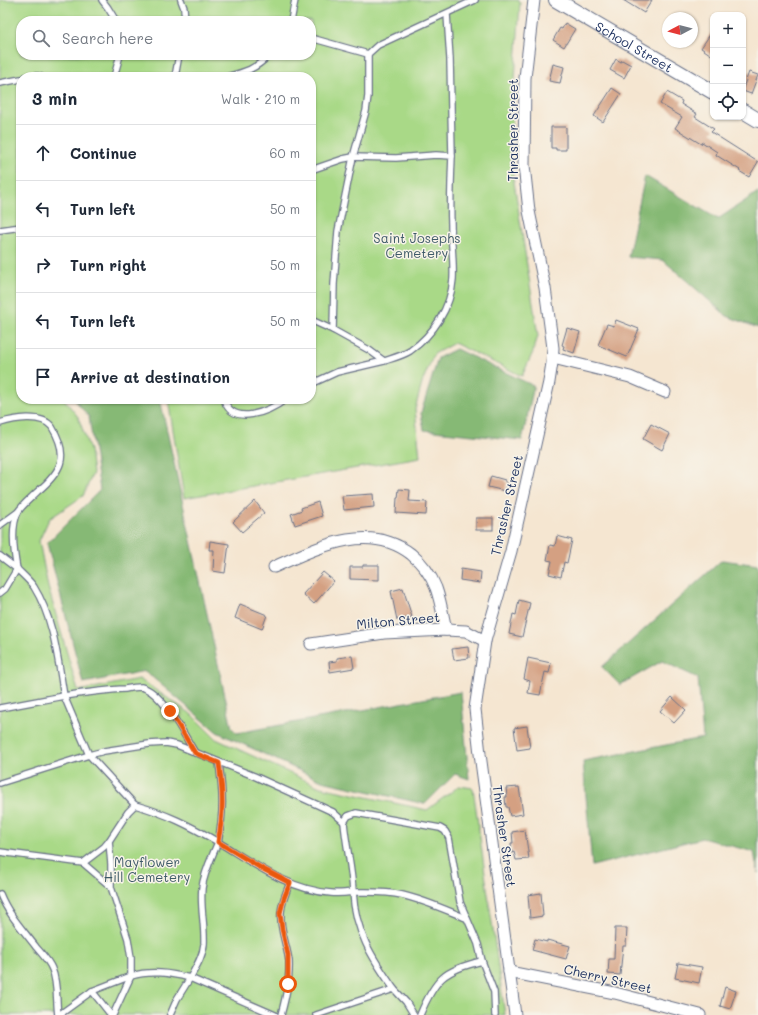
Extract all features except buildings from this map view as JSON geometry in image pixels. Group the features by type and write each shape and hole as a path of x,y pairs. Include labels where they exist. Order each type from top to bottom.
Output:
{"street":[{"name":"Thrasher Street","path":"515,1015 476,724 476,698 485,640 511,551 553,358 545,288 529,211 524,165 525,78 534,0"},
{"name":"School Street","path":"556,0 710,90"},
{"path":"746,113 758,120"},
{"path":"553,358 630,377 665,392"},
{"path":"274,567 306,552 339,542 362,538 386,541 406,550 425,568 437,589 446,630"},
{"name":"Milton Street","path":"311,644 384,633 446,630 466,631 485,640"},
{"name":"Cherry Street","path":"509,972 615,993 700,1015"}],"lane":[{"path":"102,0 113,16"},
{"path":"181,0 185,16"},
{"path":"292,16 295,0"},
{"path":"368,54 378,46 475,0"},
{"path":"316,382 337,372 397,358 410,351 434,328 443,314 448,300 453,278 451,222 452,156 450,59 446,14"},
{"path":"316,39 368,54"},
{"path":"333,330 334,284 338,231 353,157 366,111 368,96 368,54"},
{"path":"115,72 119,60"},
{"path":"175,72 178,60"},
{"path":"245,72 257,66 264,60"},
{"path":"0,83 16,80"},
{"path":"316,168 342,159 353,157 396,158 436,155 452,156"},
{"path":"0,230 16,228"},
{"path":"316,322 369,350 384,361"},
{"path":"225,404 231,411 238,414 266,411 278,404"},
{"path":"0,423 20,418 41,420 50,425 55,433 60,449 60,466 56,475 30,498 18,512 0,525"},
{"path":"0,593 5,589 17,570 13,549 14,532 18,512"},
{"path":"0,556 34,587 46,611 53,633 64,696 89,754 135,805 175,818 261,868 290,883 313,890 331,893 381,892 402,895 440,907 466,918"},
{"path":"0,708 64,696 100,691 141,688 149,691 170,711 195,753"},
{"path":"0,783 89,754 126,747 166,743 177,745 254,776 333,812 344,822"},
{"path":"170,1015 177,999 198,962 204,945 201,900 202,886 206,870 218,842 223,803 219,763"},
{"path":"82,863 104,847 128,812 135,805"},
{"path":"414,1015 406,1002 394,989 370,952 360,932 354,905 352,877 344,822 348,816 356,813 440,828 445,831 449,838 457,886 466,918 478,944 482,961 494,992 495,1015"},
{"path":"92,991 112,1015 131,976 128,939 111,887 109,841"},
{"path":"0,852 82,863 111,887"},
{"path":"281,1015 288,984 289,968 280,913 290,883"},
{"path":"0,894 3,903 12,917 46,958 52,969 55,980 58,1015"},
{"path":"420,1015 428,995 448,974 457,968 482,961"},
{"path":"58,1015 92,991 140,973 156,972 190,978 275,1015"},
{"path":"316,1015 394,989"}],"green space":[{"path":"0,0 518,0 520,3 510,156 538,336 533,352 522,376 454,343 434,354 423,380 415,409 420,457 184,498 169,404 316,404 316,72 16,72 16,404 68,404 78,417 90,450 93,473 83,496 49,519 39,541 48,587 78,691 139,679 190,713 216,739 320,787 427,810 459,786 473,788 505,1015 2,1015 0,1008"},
{"path":"645,176 718,219 758,192 758,328 727,316 663,260 628,257"},
{"path":"456,349 534,386 522,440 424,430 421,413 438,358"},
{"path":"78,404 161,404 232,728 237,733 461,692 469,779 455,774 425,804 322,781 217,732 145,671 83,683 47,543 100,490 89,417"},
{"path":"722,560 758,565 758,873 754,852 702,838 592,866 583,761 703,738 698,678 662,661 620,685 602,667"}],"route":[{"path":"170,711 195,753 219,763 223,809 218,842 261,868 290,883 280,913 289,962 288,984"}],"park label":[{"name":"Saint Josephs Cemetery","path":"417,244"},
{"name":"Mayflower Hill Cemetery","path":"147,868"}]}
